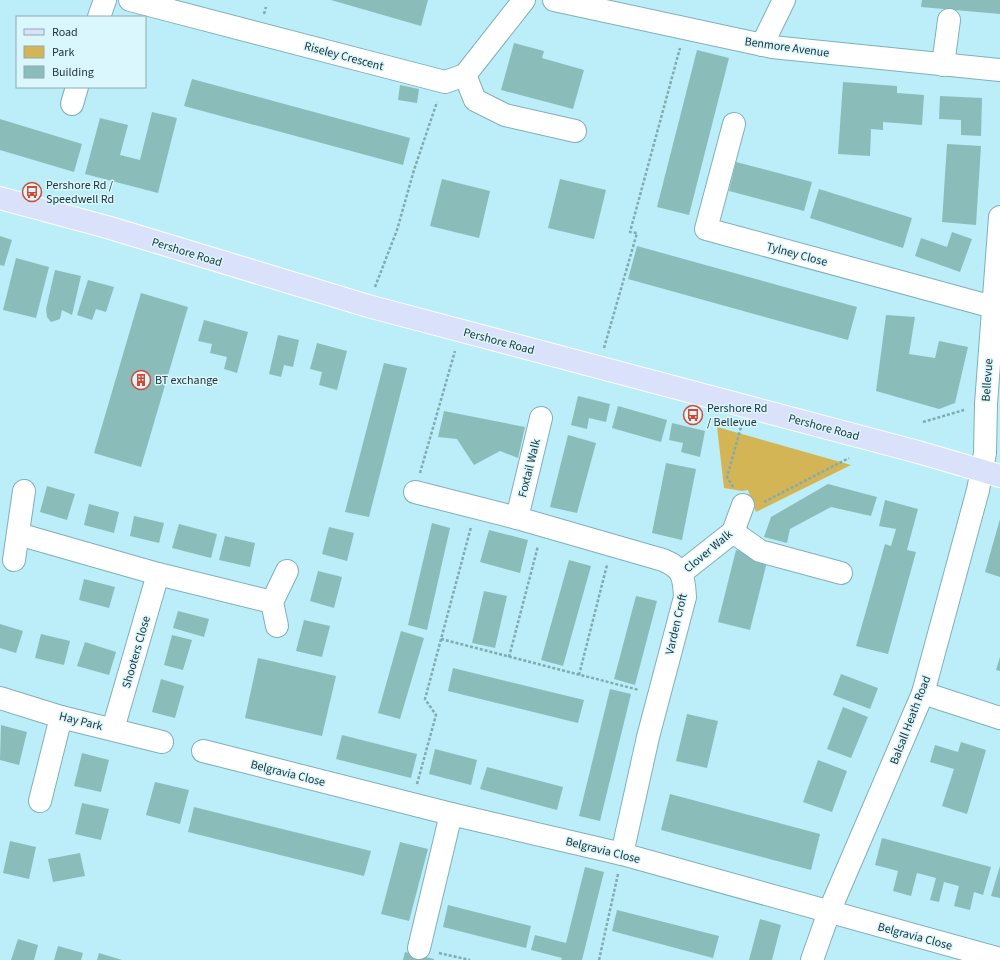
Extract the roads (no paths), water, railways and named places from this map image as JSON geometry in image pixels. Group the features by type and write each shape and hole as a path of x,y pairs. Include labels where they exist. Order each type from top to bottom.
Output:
{"main road":[{"name":"Pershore Road","path":"0,198 107,227 368,306 918,452 990,473"}],"street":[{"path":"99,16 104,0"},
{"name":"Riseley Crescent","path":"130,0 455,79"},
{"path":"524,0 455,79 475,100 505,115 575,132"},
{"name":"Benmore Avenue","path":"554,0 762,45 1000,70"},
{"path":"762,45 784,0"},
{"path":"943,65 949,20"},
{"name":"Tylney Close","path":"734,124 706,229 992,308"},
{"name":"Bellevue","path":"990,473 985,453 986,404 1000,217"},
{"name":"Foxtail Walk","path":"517,518 541,418"},
{"name":"Balsall Heath Road","path":"812,960 829,912 923,693 978,490 990,473"},
{"path":"14,560 24,491"},
{"path":"415,492 517,518 663,560 677,567 681,573"},
{"name":"Clover Walk","path":"681,573 733,532 743,505"},
{"path":"733,532 760,551 841,573"},
{"path":"18,534 158,574 272,602"},
{"path":"277,626 272,602 287,571"},
{"name":"Varden Croft","path":"622,854 659,695 685,597 684,582 681,573"},
{"name":"Shooters Close","path":"113,729 158,574"},
{"path":"923,693 1000,718"},
{"name":"Hay Park","path":"0,698 61,717 162,742"},
{"path":"40,801 61,717"},
{"name":"Belgravia Close","path":"203,751 451,814 622,854 1000,959"},
{"path":"419,948 451,814"}],"place":[{"name":"Pershore Rd / Speedwell Rd","path":"32,192"},
{"name":"BT exchange","path":"141,380"},
{"name":"Pershore Rd / Bellevue","path":"693,415"}]}
